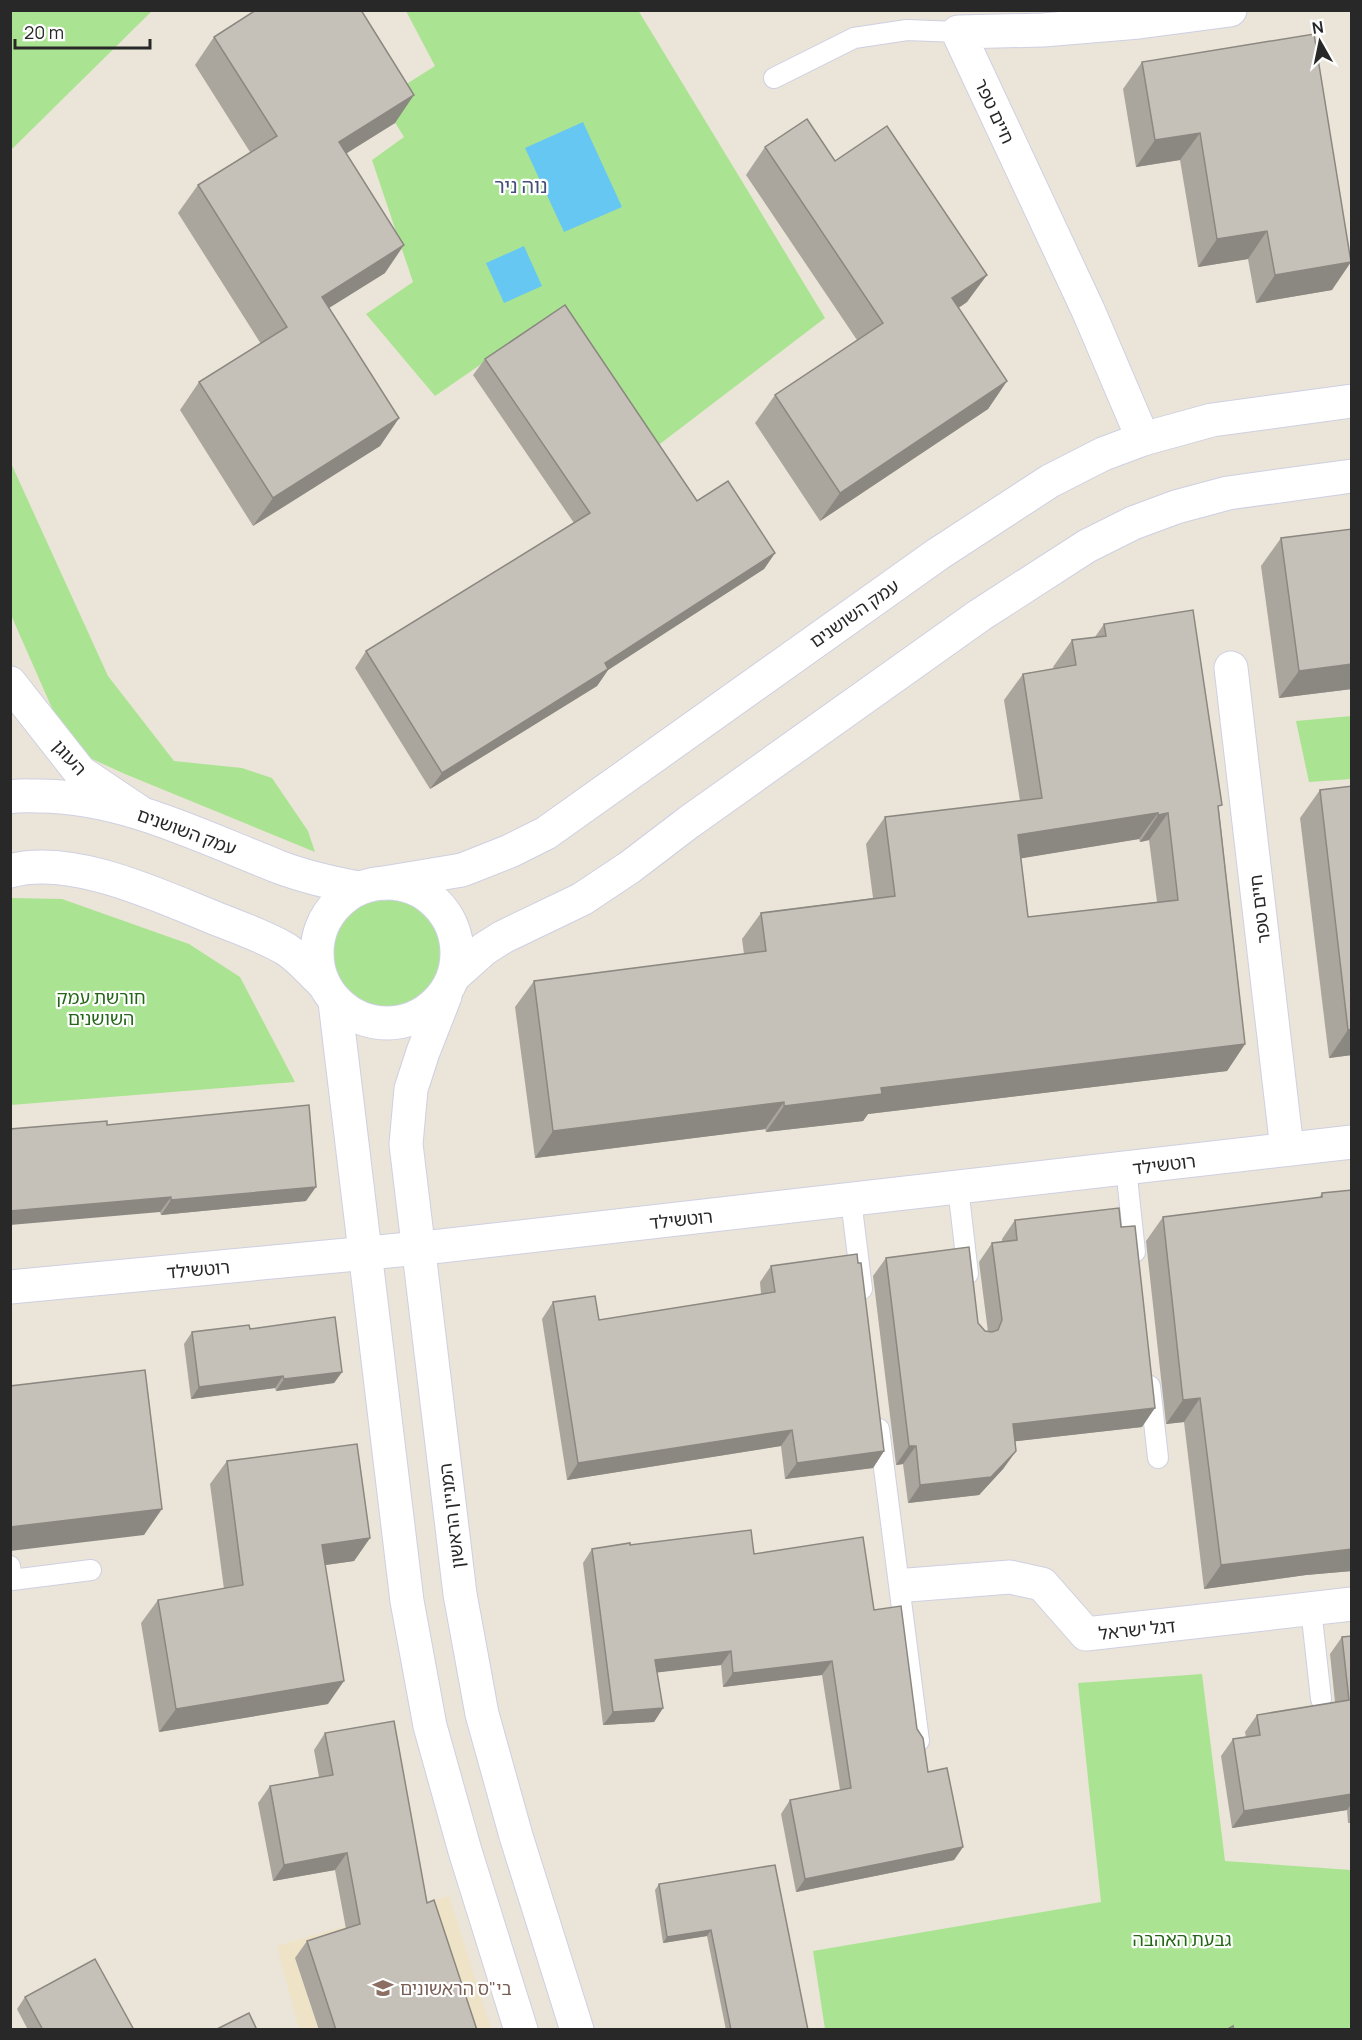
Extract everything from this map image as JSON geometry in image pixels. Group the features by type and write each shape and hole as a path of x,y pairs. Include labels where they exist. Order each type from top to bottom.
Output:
{"street":[{"path":"958,32 1043,30 1139,22 1230,10"},
{"name":"חיים טפר","path":"958,32 1088,310 1143,439"},
{"name":"עמק השושנים","path":"10,797 62,796 112,805 184,828 281,868 325,881 371,885 462,870 510,851 546,833 938,554 1050,481 1103,454 1143,439 1212,420 1352,401"},
{"path":"10,871 23,867 56,867 94,874 160,895 257,934 286,950 356,1017 380,1024 404,1022 427,1012 484,949 502,937 582,899 630,867 689,822 980,615 1087,546 1133,523 1176,507 1228,493 1352,476"},
{"name":"חיים טפר","path":"1231,668 1287,1149"},
{"name":"העוגן","path":"10,683 80,772 144,815"},
{"path":"450,985 458,950 453,926 440,906 430,897 408,886 371,885 339,902 329,912 319,934 316,958 329,992 366,1254 407,1601 430,1726 465,1851 521,2030"},
{"name":"המניין הראשון","path":"450,985 411,1089 406,1144 418,1249 460,1594 482,1714 523,1858 577,2030"},
{"name":"רוטשילד","path":"10,1287 418,1249 1352,1142"},
{"name":"דגל ישראל","path":"908,1585 1010,1577 1042,1584 1086,1634 1352,1604"}],"lane":[{"path":"774,78 854,38 906,30 958,32"},
{"path":"1126,1168 1137,1269"},
{"path":"958,1187 971,1294"},
{"path":"850,1200 864,1309"},
{"path":"1148,1364 1158,1458"},
{"path":"877,1413 920,1741"},
{"path":"10,1566 12,1580 91,1570"},
{"path":"1311,1609 1320,1699"}],"shaded area":[{"name":"בי\"ס הראשונים","path":"449,1896 491,2029 299,2029 277,1946"}],"green space":[{"path":"11,10 152,10 152,11 11,150"},
{"path":"638,10 825,318 652,450 554,314 435,396 366,314 413,282 372,160 404,137 381,100 435,66 406,11"},
{"path":"10,461 108,676 174,761 242,768 272,778 308,831 315,852 125,774 92,759 66,740 11,615"},
{"path":"1351,716 1351,779 1309,782 1296,721"},
{"path":"387,891 411,896 422,901 431,909 439,918 444,929 449,953 444,977 439,988 431,997 422,1005 411,1010 387,1015 363,1010 352,1005 343,997 335,988 330,977 325,953 330,929 335,918 343,909 352,901 363,896"},
{"name":"חורשת עמק השושנים","path":"11,898 62,899 189,944 240,977 295,1082 11,1105"},
{"name":"גבעת האהבה","path":"1202,1674 1225,1861 1351,1870 1351,2029 825,2029 813,1951 1101,1902 1078,1683"}],"water":[{"path":"583,122 622,207 564,232 525,148"},
{"path":"524,246 542,286 504,303 486,263"}],"building":[{"path":"256,10 361,10 414,95 339,142 404,245 322,297 399,418 273,498 199,382 287,327 198,185 277,136 214,37"},
{"path":"1314,34 1351,262 1275,275 1267,231 1217,239 1200,133 1155,140 1142,62"},
{"path":"807,119 835,161 887,126 987,275 952,298 1007,381 840,493 775,395 883,323 765,147"},
{"path":"565,305 697,501 728,481 775,553 605,663 608,669 442,773 366,651 590,513 485,359"},
{"path":"1352,529 1352,664 1299,671 1281,538"},
{"path":"1193,610 1222,805 1218,806 1245,1044 881,1088 882,1094 784,1106 784,1102 553,1131 534,981 766,951 761,913 895,896 885,817 1042,798 1023,674 1076,665 1072,640 1106,636 1104,624","holes":["1158,813 1158,815 1168,813 1178,900 1028,917 1018,835"]},
{"path":"1352,786 1352,1029 1348,1030 1320,790"},
{"path":"309,1105 316,1187 10,1211 10,1129 107,1121 107,1125"},
{"path":"1352,1190 1352,1549 1221,1565 1200,1398 1183,1400 1163,1217 1322,1197 1322,1193"},
{"path":"1119,1208 1121,1227 1135,1226 1155,1408 1013,1424 1016,1451 991,1477 920,1485 916,1446 909,1446 886,1258 969,1247 978,1323 985,1331 992,1332 998,1330 1002,1320 992,1243 1017,1240 1015,1220"},
{"path":"857,1254 858,1263 861,1263 884,1451 797,1463 792,1430 578,1463 553,1302 595,1296 599,1320 775,1292 771,1266"},
{"path":"335,1317 342,1372 284,1379 283,1376 199,1387 192,1332 249,1325 250,1329"},
{"path":"145,1370 162,1509 10,1527 10,1386"},
{"path":"357,1444 370,1538 322,1545 344,1681 176,1709 158,1600 243,1585 227,1461"},
{"path":"751,1530 754,1554 863,1537 874,1610 901,1606 917,1729 923,1738 928,1772 947,1768 963,1847 805,1879 790,1800 851,1788 832,1661 733,1673 731,1651 655,1660 663,1708 613,1712 592,1549"},
{"path":"1352,1636 1352,1794 1244,1811 1233,1739 1260,1735 1257,1715 1349,1700 1342,1637"},
{"path":"394,1721 427,1903 434,1900 477,2030 336,2030 307,1941 360,1924 347,1853 284,1865 270,1786 333,1775 325,1733"},
{"path":"775,1865 808,2030 731,2030 711,1930 667,1937 659,1884"},
{"path":"95,1959 134,2030 43,2030 25,1997"},
{"path":"249,2013 257,2030 215,2030"}],"place":[{"name":"בי\"ס הראשונים","path":"383,1988"}],"district":[{"name":"נוה ניר","path":"521,185"}]}
